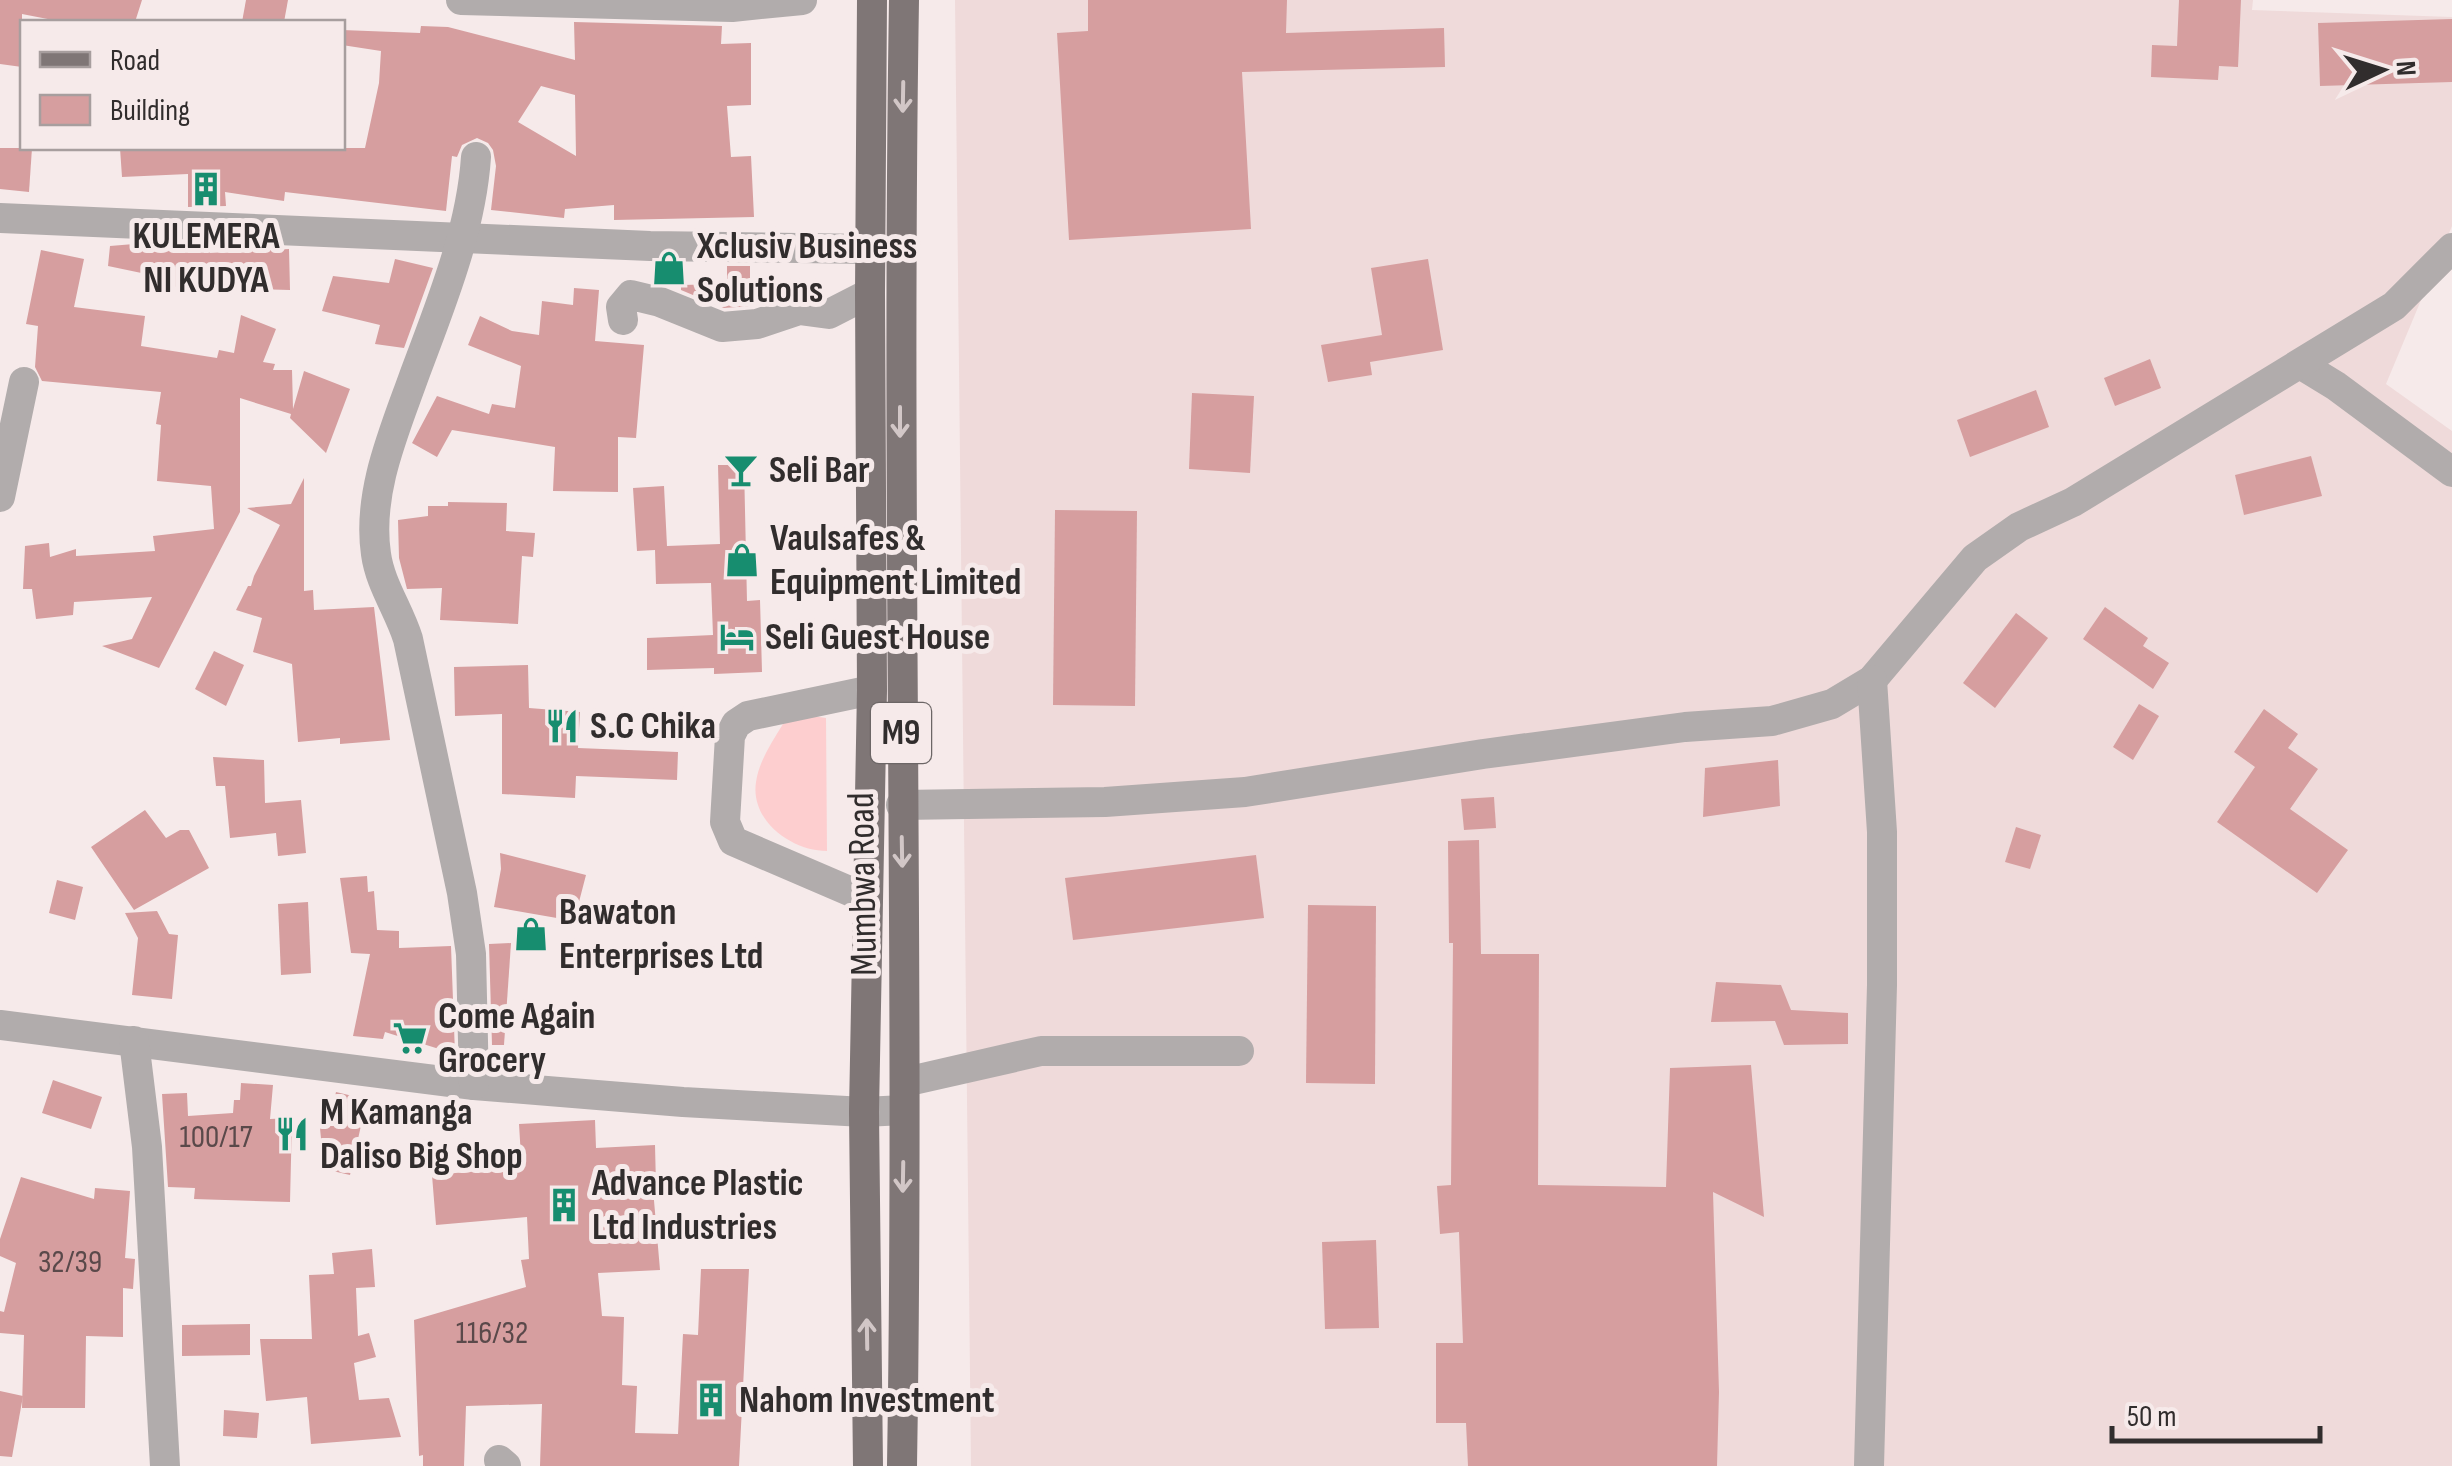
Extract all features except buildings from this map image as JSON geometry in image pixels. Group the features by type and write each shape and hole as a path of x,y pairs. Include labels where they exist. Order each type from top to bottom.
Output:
{"main road":[{"name":"Mumbwa Road","path":"868,1466 864,1112 872,690 872,0"},
{"name":"Mumbwa Road","path":"902,1466 905,1096 900,286 904,0"}],"street":[{"path":"460,0 732,7 802,0"},
{"path":"474,1085 471,954 462,893 408,639 385,588 376,556 374,527 376,498 393,434 473,195 476,157"},
{"path":"0,218 650,246 871,249"},
{"path":"901,805 1105,802 1245,792 1520,749 1685,727 1772,721 1832,704 1872,680 1975,558 2019,527 2074,502 2394,306 2452,248"},
{"path":"623,320 621,306 631,296 660,302 722,327 757,324 800,310 829,314 870,293"},
{"path":"2300,364 2452,472"},
{"path":"0,497 24,382"},
{"path":"1869,1466 1882,947 1882,832 1872,680"},
{"path":"868,899 733,841 725,822 730,736 736,724 748,716 872,690"},
{"path":"0,1026 474,1085 864,1112 1041,1051 1239,1051"},
{"path":"134,1041 147,1147 165,1466"}],"shaded area":[{"path":"955,0 2253,0 2252,10 2452,17 2452,226 2386,384 2452,431 2452,1466 971,1466"},
{"path":"806,715 826,718 827,851 800,846 776,831 756,796 760,767 783,724"}],"place":[{"name":"KULEMERA NI KUDYA","path":"206,189"},
{"name":"Xclusiv Business Solutions","path":"669,268"},
{"name":"Seli Bar","path":"741,470"},
{"name":"Vaulsafes & Equipment Limited","path":"742,560"},
{"name":"Seli Guest House","path":"737,637"},
{"name":"S.C Chika","path":"562,726"},
{"name":"Bawaton Enterprises Ltd","path":"531,934"},
{"name":"Come Again Grocery","path":"410,1038"},
{"name":"M Kamanga Daliso Big Shop","path":"292,1134"},
{"name":"Advance Plastic Ltd Industries","path":"564,1205"},
{"name":"Nahom Investment","path":"711,1400"}]}
